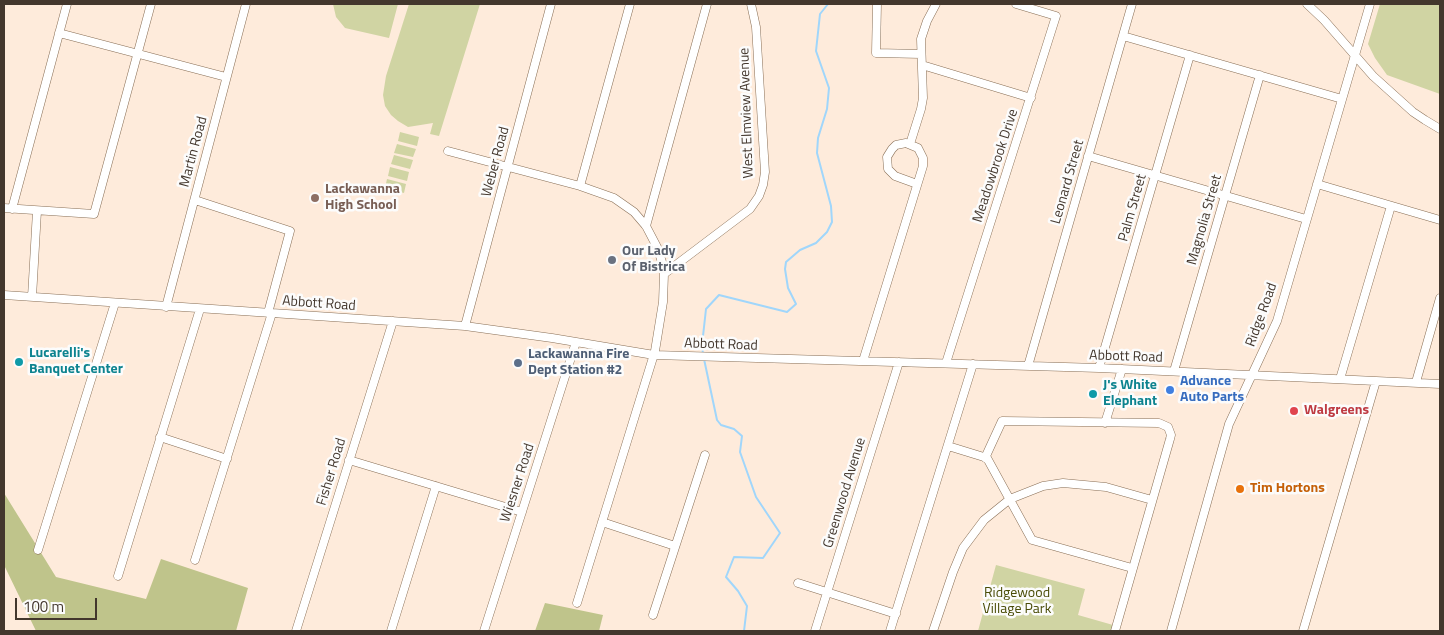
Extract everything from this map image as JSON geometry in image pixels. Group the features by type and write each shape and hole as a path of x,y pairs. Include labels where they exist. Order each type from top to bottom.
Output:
{"street":[{"path":"12,208 67,4"},
{"path":"4,208 94,214 151,4"},
{"name":"Martin Road","path":"166,306 246,4"},
{"name":"Weber Road","path":"465,326 551,4"},
{"path":"580,186 630,4"},
{"path":"646,226 707,4"},
{"name":"West Elmview Avenue","path":"664,274 750,210 759,196 763,185 765,172 756,27 751,4"},
{"path":"876,4 876,53 921,54"},
{"path":"910,144 921,109 923,82 920,48 924,30 936,4"},
{"name":"Meadowbrook Drive","path":"946,363 1056,16 1016,4"},
{"name":"Leonard Street","path":"1028,366 1132,4"},
{"path":"1307,4 1324,20 1373,76 1413,112 1440,128"},
{"name":"Ridge Road","path":"1170,631 1229,424 1277,321 1370,4"},
{"path":"59,33 226,77"},
{"path":"1123,36 1342,99"},
{"name":"Palm Street","path":"1099,368 1190,55"},
{"path":"922,65 1031,98"},
{"name":"Magnolia Street","path":"1174,371 1260,75"},
{"path":"863,361 917,184 924,161 920,151 910,144 902,143 896,145 889,153 888,169 895,176 917,184"},
{"path":"448,151 580,186 614,198 634,212 646,226 657,247 662,262 664,274 663,302 654,355 577,603"},
{"path":"1088,156 1306,220"},
{"path":"1317,184 1440,220"},
{"path":"194,200 290,231 270,313 195,560"},
{"path":"1340,379 1391,206"},
{"path":"32,297 37,211"},
{"name":"Abbott Road","path":"4,295 465,326 654,355 1099,368 1440,384"},
{"path":"1416,382 1440,298"},
{"path":"38,550 115,303"},
{"path":"118,576 200,309"},
{"name":"Fisher Road","path":"296,631 393,321"},
{"name":"Wiesner Road","path":"484,631 576,342"},
{"name":"Greenwood Avenue","path":"814,631 899,362"},
{"path":"890,631 973,364"},
{"path":"1107,423 1122,369"},
{"path":"1303,631 1376,381"},
{"path":"985,458 1002,421 1159,423 1168,427 1171,435 1170,439 1114,631"},
{"path":"160,437 226,459"},
{"path":"948,446 987,458 1032,540 1132,568"},
{"path":"653,615 705,454"},
{"path":"349,460 522,512"},
{"path":"934,631 953,572 963,548 984,520 1010,499 1043,486 1068,483 1106,487 1152,500"},
{"path":"390,631 436,486"},
{"path":"602,522 675,546"},
{"path":"798,583 896,614"}],"green space":[{"path":"333,4 398,4 389,38 345,28 336,17"},
{"path":"409,4 480,4 439,136 430,134 433,123 408,127 391,115 385,106 383,95 386,76"},
{"path":"1380,4 1440,4 1440,94 1387,75 1375,58 1368,44"},
{"path":"400,132 419,137 417,146 398,141"},
{"path":"397,144 416,149 413,157 394,153"},
{"path":"394,155 413,160 410,169 391,164"},
{"path":"390,167 409,172 407,181 388,176"},
{"path":"387,179 406,184 404,193 385,188"},
{"path":"4,493 56,577 146,599 161,559 248,588 236,631 36,631 4,565"},
{"name":"Ridgewood Village Park","path":"996,565 1085,589 1078,615 1113,625 1111,631 978,631"},
{"path":"545,603 603,615 599,631 535,631"}],"waterway":[{"path":"703,354 702,345 706,309 719,295 787,312 796,304 788,288 785,269 786,262 800,250 816,243 827,232 832,222 831,206 817,153 818,138 827,109 829,88 816,51 820,14 828,4"},
{"path":"704,359 717,420 721,425 734,429 742,436 740,452 756,497 780,533 763,558 734,557 726,577 738,591 747,606 744,631"}],"place":[{"name":"Lackawanna High School","path":"315,198"},
{"name":"Our Lady Of Bistrica","path":"612,260"},
{"name":"Lucarelli's Banquet Center","path":"19,362"},
{"name":"Lackawanna Fire Dept Station #2","path":"518,363"},
{"name":"Advance Auto Parts","path":"1170,390"},
{"name":"J's White Elephant","path":"1093,394"},
{"name":"Walgreens","path":"1294,411"},
{"name":"Tim Hortons","path":"1240,489"}]}
